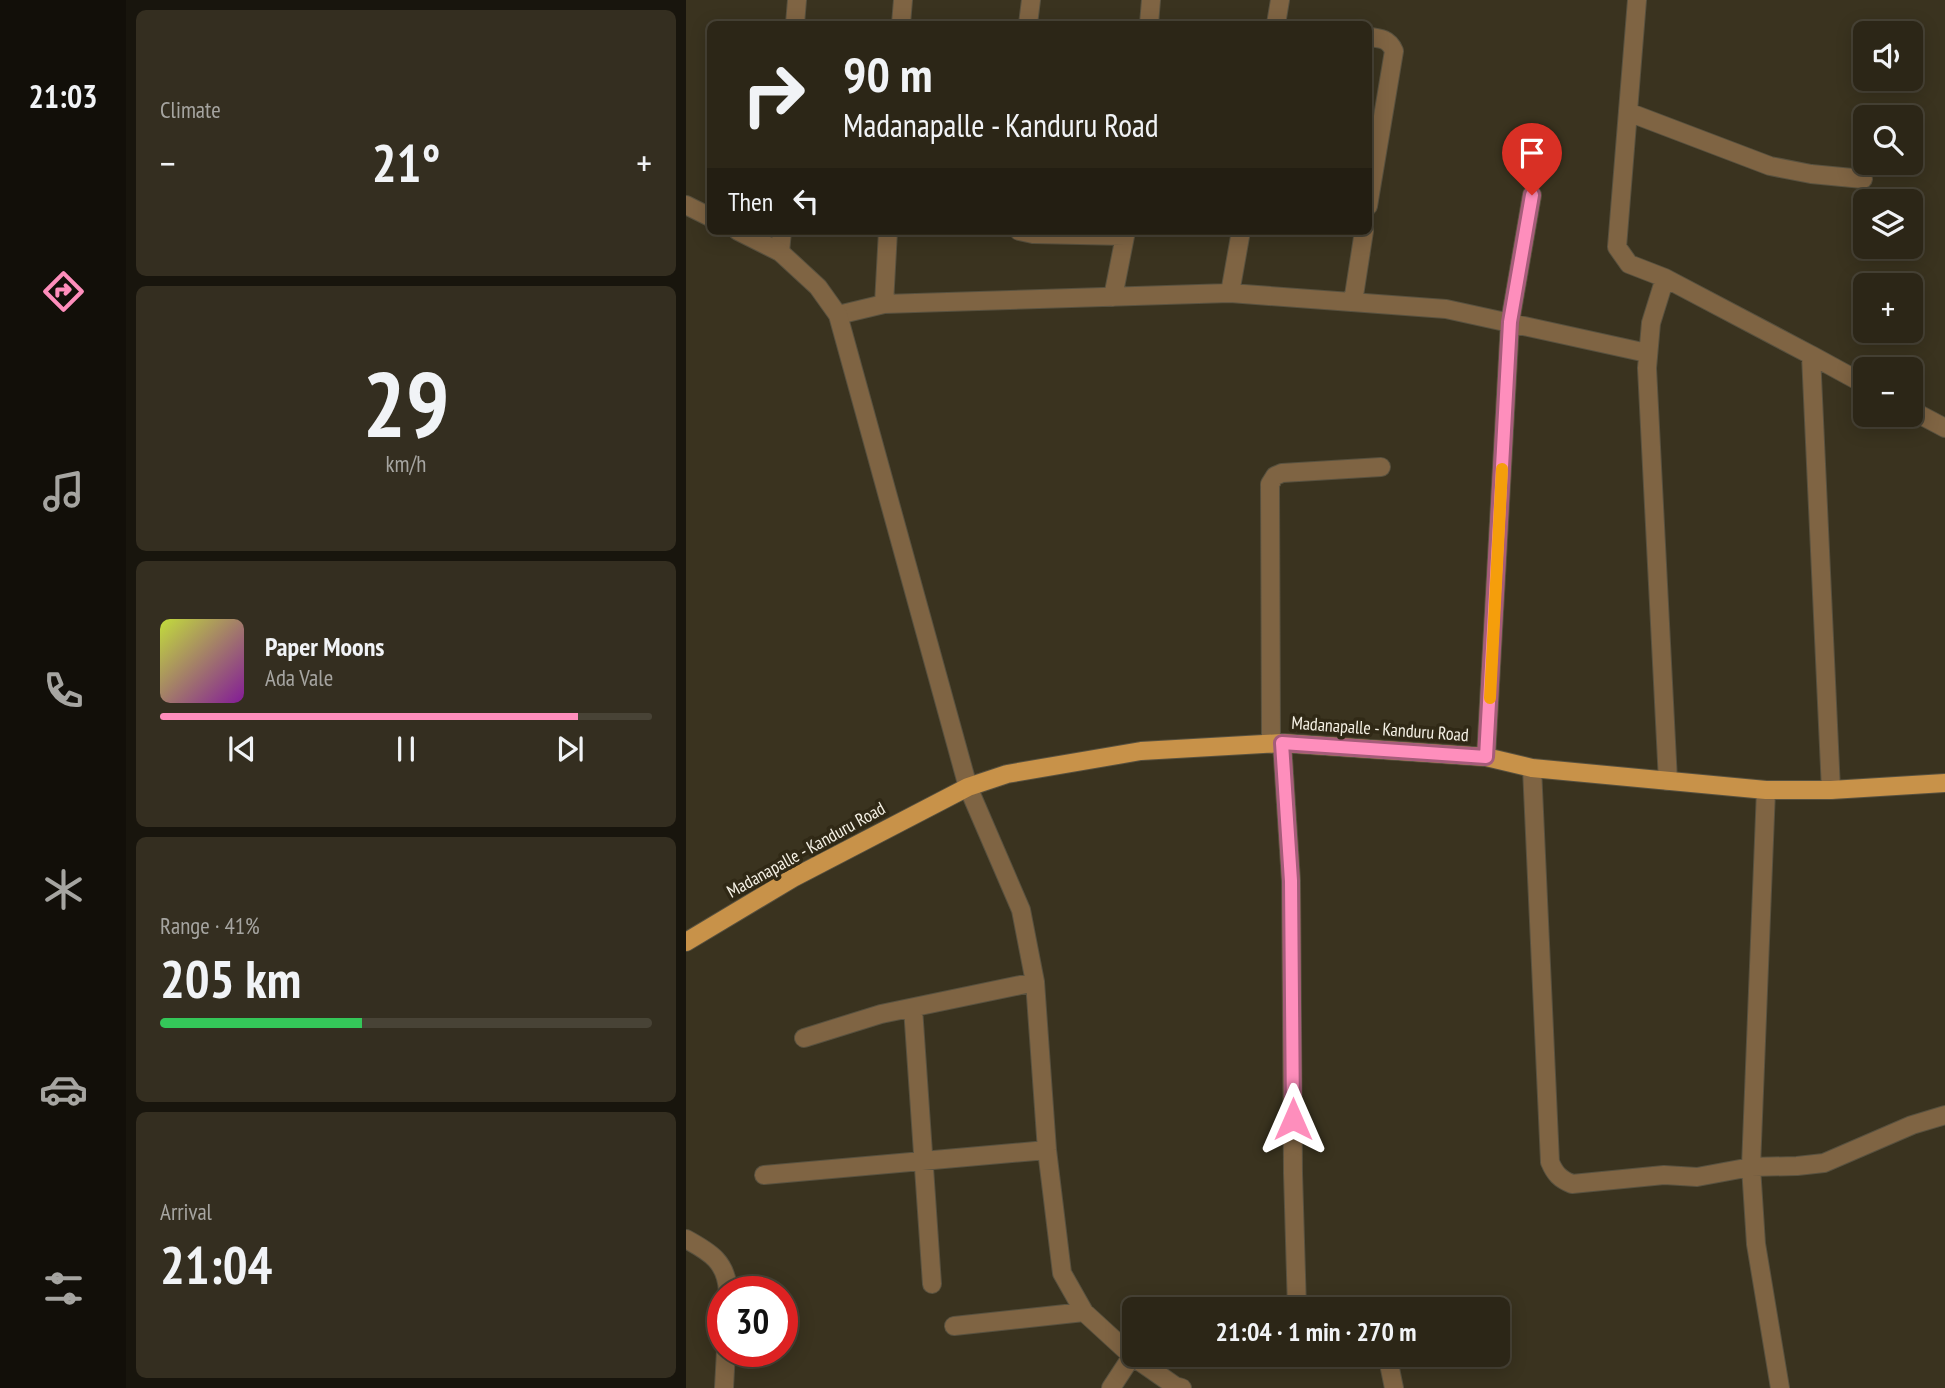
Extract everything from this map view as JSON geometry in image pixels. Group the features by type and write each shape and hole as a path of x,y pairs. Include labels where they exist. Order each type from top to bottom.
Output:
{"main road":[{"name":"Madanapalle - Kanduru Road","path":"686,942 793,878 968,787 1007,774 1141,751 1276,743 1486,757 1532,768 1766,790 1831,790 1945,783"}],"street":[{"path":"795,21 797,0"},
{"path":"901,21 903,0"},
{"path":"1028,21 1031,0"},
{"path":"1149,21 1152,0"},
{"path":"1276,21 1280,0"},
{"path":"1637,0 1617,247 1629,264 1665,278 1853,378"},
{"path":"1372,37 1382,38 1391,44 1394,51 1372,182"},
{"path":"1628,112 1770,166 1811,174 1863,179"},
{"path":"1486,757 1510,322 1532,195"},
{"path":"686,205 707,216"},
{"path":"746,235 780,252 818,287 838,315 968,787 1021,910 1035,982 1047,1150 1062,1273 1084,1312 1122,1343"},
{"path":"780,252 782,235"},
{"path":"884,304 888,235"},
{"path":"1113,297 1125,235"},
{"path":"1230,293 1240,235"},
{"path":"1353,302 1363,235"},
{"path":"1665,278 1651,323 1647,354 1668,781"},
{"path":"838,315 884,304 1230,293 1446,309 1647,354"},
{"path":"1811,355 1831,790"},
{"path":"1923,417 1945,429"},
{"path":"1297,1297 1291,881 1276,743 1270,484 1275,476 1282,473 1381,467"},
{"path":"1532,768 1550,1162 1554,1172 1562,1180 1572,1184 1664,1175 1714,1176 1751,1167 1824,1163 1912,1125 1945,1115"},
{"path":"1766,790 1751,1167 1756,1244 1780,1388"},
{"path":"804,1038 881,1014 1035,982"},
{"path":"913,1008 932,1284"},
{"path":"764,1175 1047,1150"},
{"path":"686,1239 719,1260 725,1276"},
{"path":"954,1326 1084,1312"},
{"path":"724,1388 725,1367"},
{"path":"1111,1388 1128,1367"},
{"path":"1152,1367 1182,1388"},
{"path":"1390,1367 1394,1388"}],"slow traffic":[{"path":"1490,698 1502,469"}],"route":[{"path":"1293,1119 1291,881 1282,743 1486,757 1510,322 1532,195"}]}
